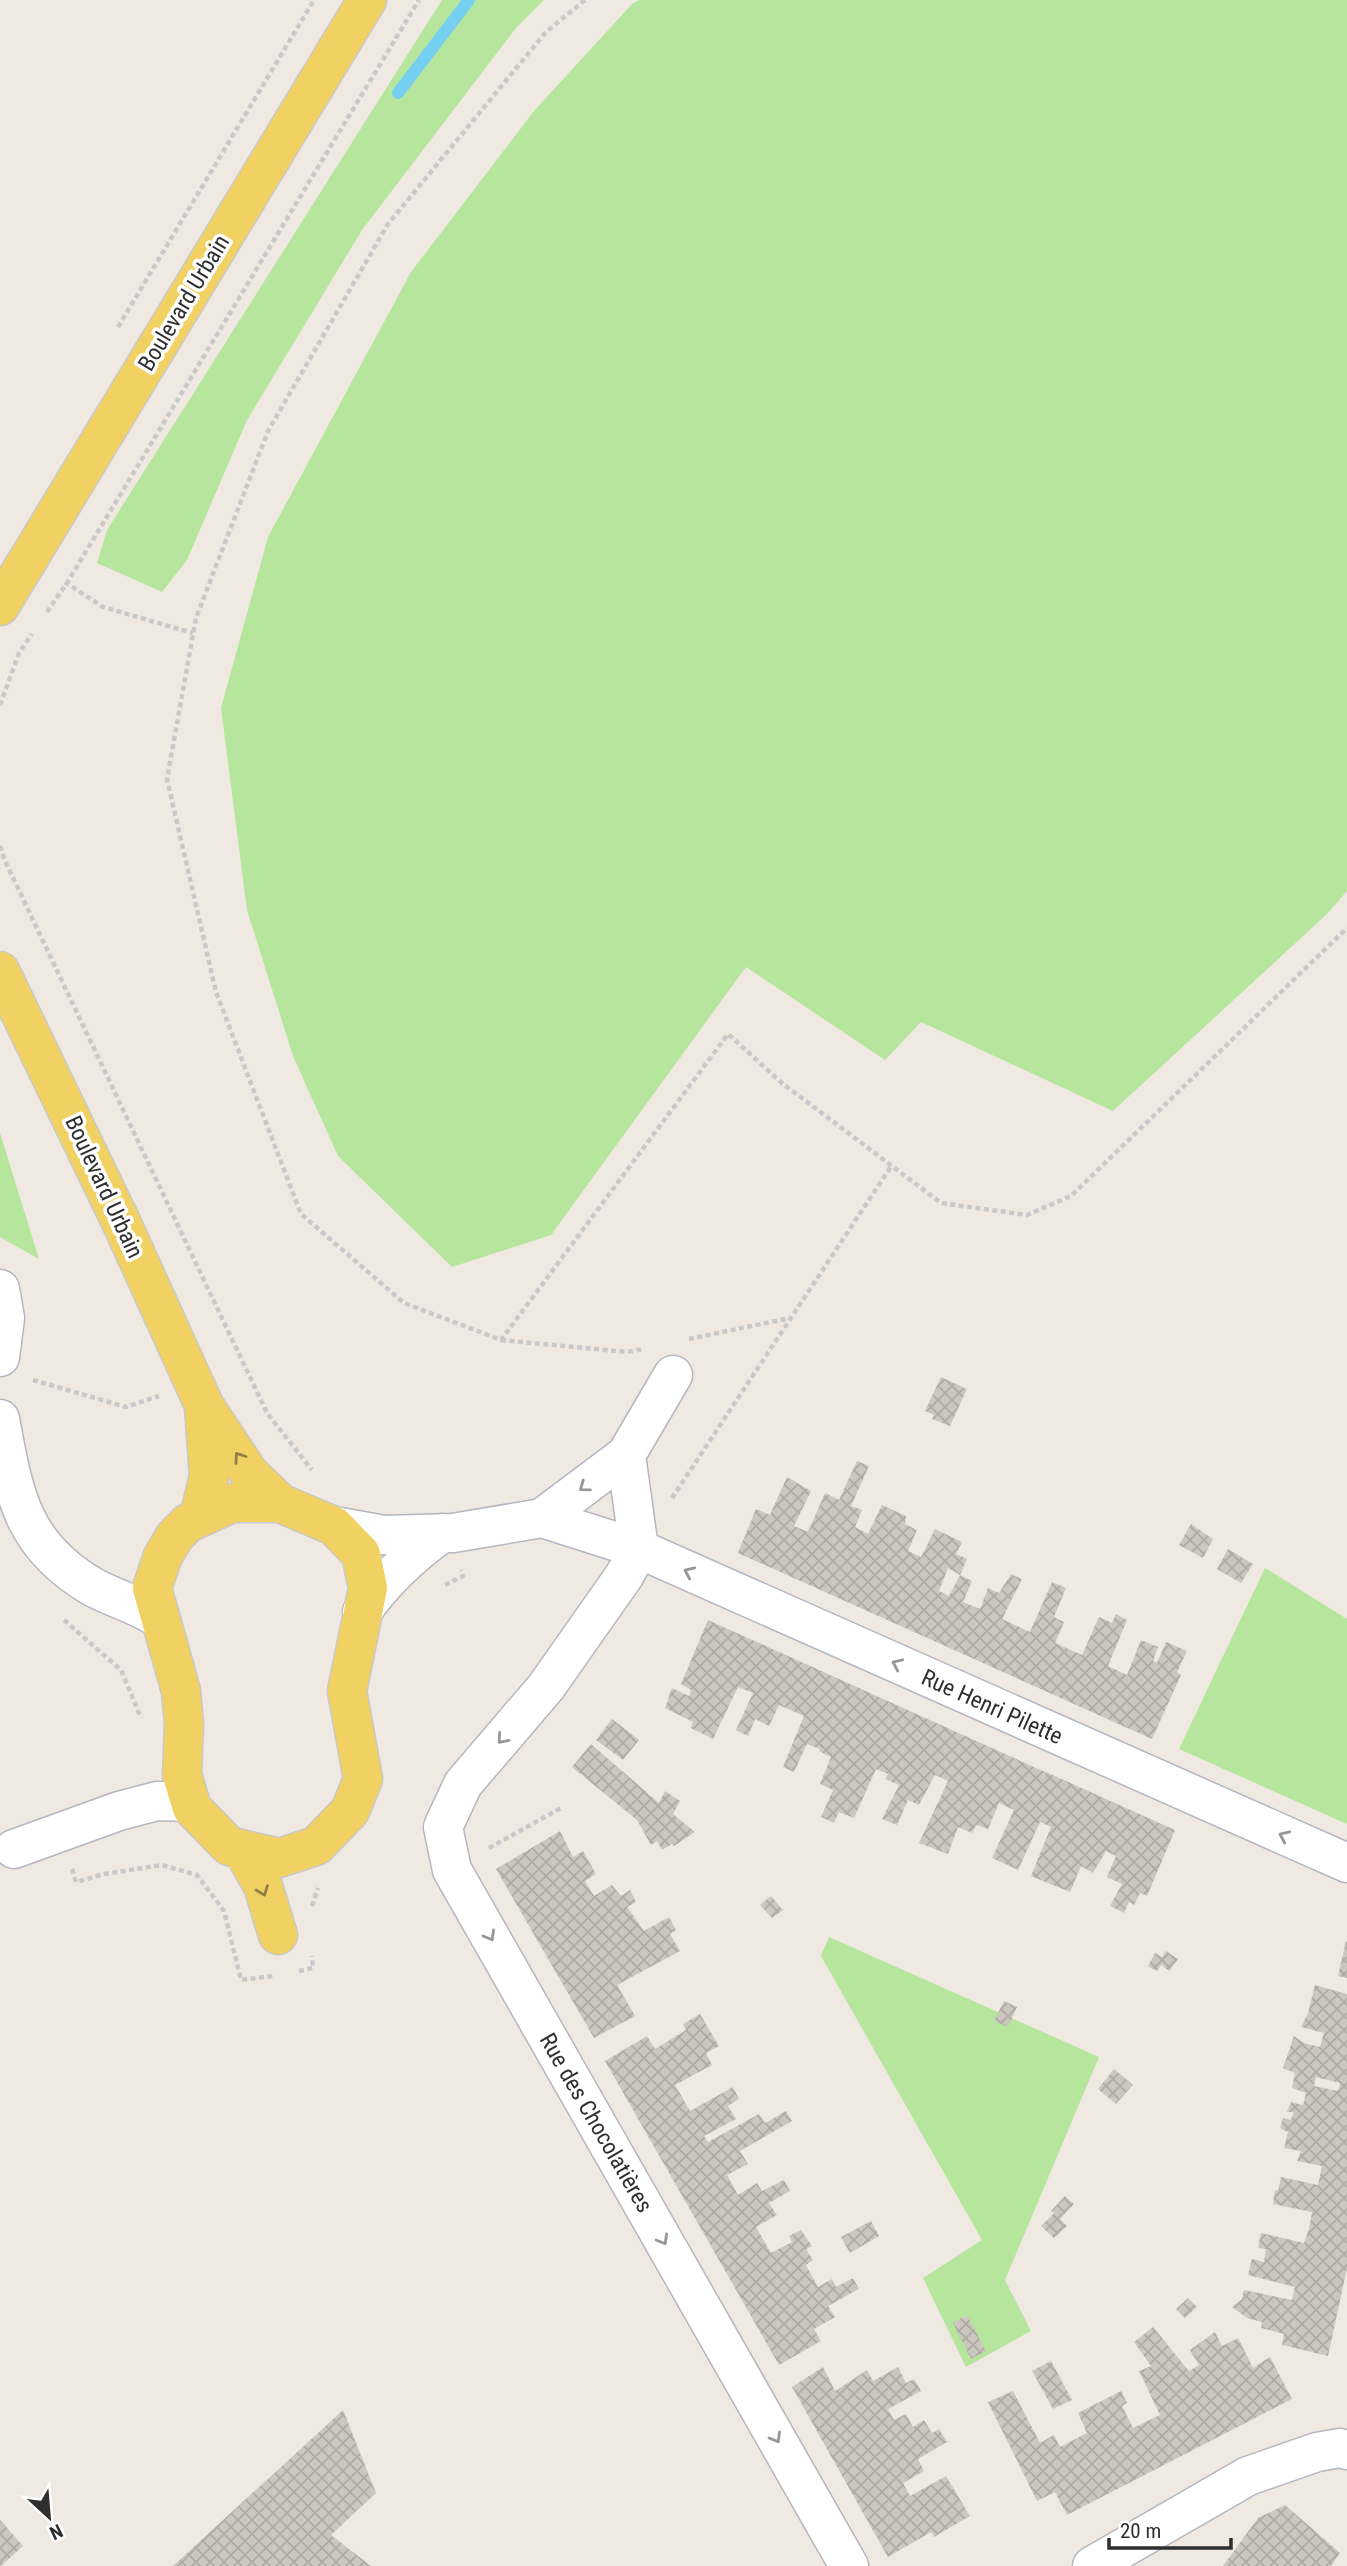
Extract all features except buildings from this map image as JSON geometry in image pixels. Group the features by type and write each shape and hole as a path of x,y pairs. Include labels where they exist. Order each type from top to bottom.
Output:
{"main road":[{"name":"Boulevard Urbain","path":"0,606 367,0"},
{"name":"Boulevard Urbain","path":"0,971 122,1224 204,1405 249,1473 280,1503"},
{"name":"Boulevard Urbain","path":"199,1518 209,1476 204,1405"},
{"path":"232,1503 280,1503 334,1525 361,1554 368,1588 346,1690 363,1779 350,1811 316,1846 279,1858 229,1846 192,1808 182,1775 184,1724 181,1691 152,1588 163,1556 175,1536 188,1523 232,1503"},
{"path":"242,1849 262,1886 299,1931"}],"street":[{"path":"0,1289 12,1369"},
{"path":"639,1549 626,1455 667,1355"},
{"path":"0,1419 12,1485 28,1525 55,1558 92,1586 149,1611 161,1620"},
{"path":"542,1518 626,1455"},
{"name":"Rue Henri Pilette","path":"334,1525 384,1535 446,1533 542,1518 639,1549 1347,1863"},
{"name":"Rue Henri Pilette","path":"362,1612 381,1585 415,1553 446,1533"},
{"name":"Rue des Chocolatières","path":"639,1549 624,1576 547,1687 463,1784 443,1827 453,1870 849,2566"},
{"path":"92,1586 124,1580 163,1556"},
{"path":"119,1811 148,1793 183,1760"},
{"path":"14,1849 119,1811 157,1801 190,1802"},
{"path":"1092,2566 1248,2476 1317,2452 1345,2438"}],"path":[{"path":"114,333 314,0"},
{"path":"46,613 67,583 419,0"},
{"path":"584,0 545,32 388,224 268,431 196,618 167,779 216,992 301,1214 404,1303 501,1340 667,1355 791,1318"},
{"path":"29,559 103,607 193,633"},
{"path":"0,705 19,653 33,633"},
{"path":"0,846 5,862 267,1413 310,1469 322,1476"},
{"path":"501,1340 728,1034 782,1083 941,1203 1027,1215 1072,1196 1347,928"},
{"path":"632,1503 657,1521 892,1166"},
{"path":"12,1369 36,1380 126,1407 165,1394"},
{"path":"446,1533 463,1576"},
{"path":"441,1587 474,1571"},
{"path":"54,1611 121,1670 144,1724"},
{"path":"453,1870 561,1808"},
{"path":"58,1834 76,1882 104,1874 162,1865 197,1875 224,1911 242,1980 276,1976"},
{"path":"288,1973 313,1968 299,1931 320,1882"}],"green space":[{"path":"442,0 544,0 516,28 362,230 247,420 187,560 162,592 97,563 107,530"},
{"path":"639,0 1347,0 1347,891 1327,914 1113,1111 921,1022 885,1060 746,967 551,1235 452,1267 338,1156 293,1056 247,910 221,708 268,537 411,272 534,111 632,4"},
{"path":"0,1133 39,1259 0,1237"},
{"path":"1265,1568 1347,1619 1347,1824 1179,1749"},
{"path":"829,1937 1099,2057 1005,2280 1031,2331 966,2367 923,2278 982,2240 821,1956"}],"waterway":[{"path":"398,93 469,0"}]}
